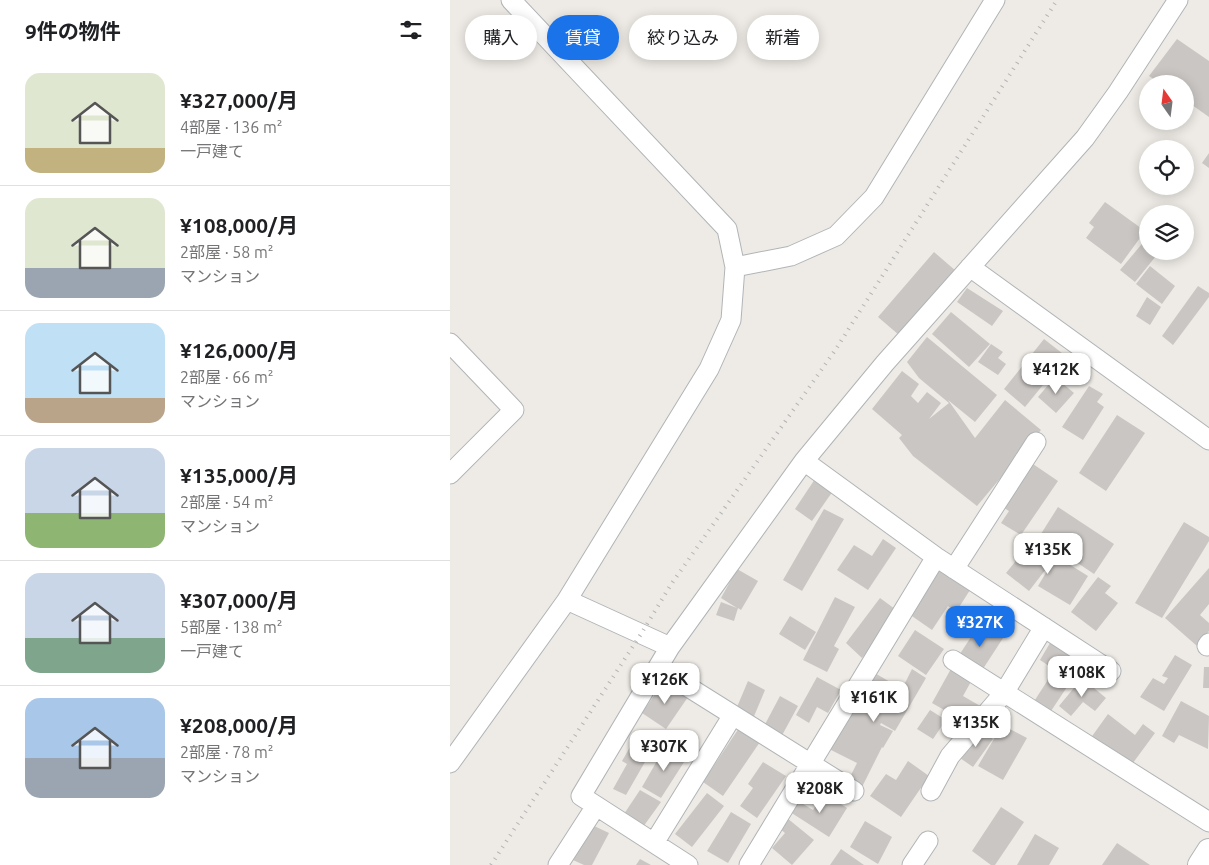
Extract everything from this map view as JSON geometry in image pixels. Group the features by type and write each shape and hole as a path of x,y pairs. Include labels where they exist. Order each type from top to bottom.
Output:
{"street":[{"path":"450,763 568,600 709,369 731,320 735,267 727,229 511,0"},
{"path":"735,267 791,256 836,236 874,197 995,0"},
{"path":"688,865 581,796 670,647 804,461 885,363 1085,138 1118,92 1178,0"},
{"path":"970,267 1209,440"},
{"path":"450,342 514,410 450,474"},
{"path":"954,569 1036,442"},
{"path":"804,461 936,557 1111,671"},
{"path":"749,865 936,557"},
{"path":"568,600 670,647"},
{"path":"932,791 950,756 1004,693 1044,628"},
{"path":"953,660 1209,822"},
{"path":"658,668 854,791"},
{"path":"654,843 733,715"},
{"path":"558,865 596,806"},
{"path":"912,865 928,841"},
{"path":"1200,865 1209,851"}],"building":[{"path":"1177,39 1209,61 1209,117 1194,106 1194,75 1150,75"},
{"path":"1209,153 1209,168 1202,163"},
{"path":"1105,202 1139,227 1139,239 1121,264 1086,238 1094,227 1089,223"},
{"path":"1139,247 1139,260 1153,260 1135,282 1120,270"},
{"path":"934,252 956,271 899,335 878,317"},
{"path":"1150,266 1175,286 1162,304 1136,284"},
{"path":"1198,286 1209,293 1209,297 1173,345 1162,336"},
{"path":"967,288 1003,311 992,326 957,302"},
{"path":"1147,297 1161,307 1150,325 1136,316"},
{"path":"951,312 990,344 969,367 932,334"},
{"path":"927,337 997,395 975,422 948,400 975,438 1005,400 1041,430 977,506 913,456 899,438 902,435 872,409 902,371 919,384 911,396 918,403 927,392 941,403 929,419 949,403 919,378 907,362"},
{"path":"1044,339 1081,368 1070,380 1056,369 1025,407 1004,389"},
{"path":"991,344 1003,352 998,358 1006,364 998,375 978,362"},
{"path":"1055,377 1074,393 1056,413 1038,397"},
{"path":"1089,386 1103,394 1097,402 1104,407 1083,440 1062,427"},
{"path":"1117,415 1145,433 1106,491 1079,473"},
{"path":"1030,462 1058,481 1021,535 1001,523 1009,511 1001,506"},
{"path":"815,479 833,491 812,521 795,509"},
{"path":"1058,507 1114,544 1094,574 1039,537"},
{"path":"824,509 844,519 802,591 783,580"},
{"path":"1184,522 1209,537 1209,541 1162,618 1135,603"},
{"path":"883,539 896,548 868,590 837,570 854,545 872,556"},
{"path":"1041,545 1056,556 1029,591 1006,573 1023,552 1030,558"},
{"path":"1056,556 1088,576 1070,605 1038,586"},
{"path":"1209,568 1209,604 1200,615 1209,623 1209,631 1197,646 1165,618"},
{"path":"737,569 758,581 741,610 738,608 734,621 716,615 721,602 737,608 721,598"},
{"path":"939,570 970,590 956,612 948,606 932,630 909,614"},
{"path":"1098,577 1111,586 1105,593 1118,603 1096,631 1071,612"},
{"path":"835,597 855,607 834,646 839,649 827,672 803,660"},
{"path":"880,598 899,612 862,658 846,643"},
{"path":"790,616 816,632 805,650 779,634"},
{"path":"982,620 1005,635 979,675 956,660"},
{"path":"915,630 944,649 926,675 898,656"},
{"path":"1050,643 1085,665 1073,682 1040,660"},
{"path":"1175,655 1192,665 1164,711 1140,697 1153,678 1164,684 1168,678 1162,676"},
{"path":"952,667 973,678 963,696 982,707 972,726 932,703"},
{"path":"1204,667 1209,667 1209,688 1203,688"},
{"path":"912,669 926,678 895,731 881,723 880,725 893,731 882,747 861,789 847,783 857,763 829,749 859,693 880,704 883,699 865,689 873,672 902,689"},
{"path":"1053,672 1069,684 1049,714 1033,703"},
{"path":"817,677 841,690 828,713 817,707 809,723 796,715"},
{"path":"1082,678 1106,698 1095,711 1083,702 1071,716 1059,706"},
{"path":"664,681 688,697 666,729 642,713"},
{"path":"748,681 765,690 752,721 734,714"},
{"path":"780,696 798,706 780,739 762,730"},
{"path":"1181,701 1209,716 1208,749 1179,735 1174,743 1162,736"},
{"path":"930,710 946,720 933,739 917,729"},
{"path":"1108,714 1135,735 1143,724 1155,733 1130,767 1090,739"},
{"path":"741,725 762,739 723,796 703,782"},
{"path":"1002,725 1027,738 1003,780 978,766"},
{"path":"640,730 657,741 626,795 613,789 627,764 622,761"},
{"path":"980,730 993,739 973,767 960,758"},
{"path":"665,747 686,759 661,798 642,787"},
{"path":"908,761 929,776 901,817 870,796 886,774 896,780"},
{"path":"763,762 786,776 757,818 740,806 753,788 748,784"},
{"path":"640,790 661,802 643,827 624,814"},
{"path":"707,793 724,806 692,847 675,834"},
{"path":"824,793 847,808 829,837 787,810 795,799 813,810"},
{"path":"1001,807 1024,822 995,865 991,865 972,851"},
{"path":"731,812 751,824 728,863 707,851"},
{"path":"787,818 814,840 792,865 772,848 785,833 779,828"},
{"path":"865,821 892,837 878,864 850,847"},
{"path":"592,825 609,833 592,865 584,865 573,860"},
{"path":"1035,834 1059,848 1049,865 1017,865"},
{"path":"1117,843 1150,865 1102,865"},
{"path":"841,849 864,865 830,865"},
{"path":"640,859 651,865 636,865"}],"railway":[{"path":"491,865 641,634 670,586 836,349 1057,0"}]}
